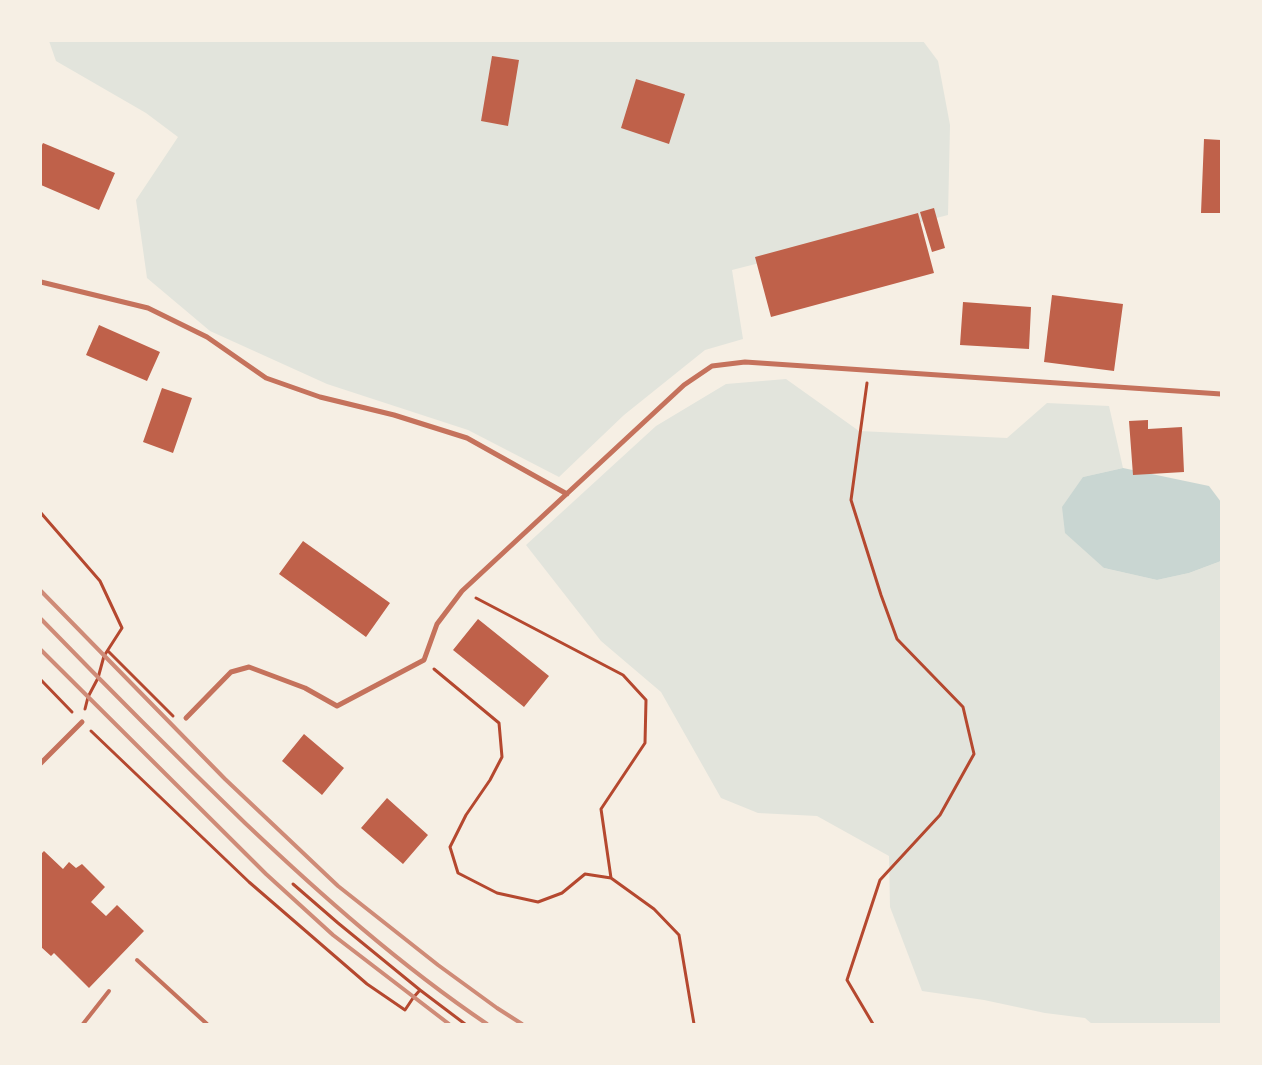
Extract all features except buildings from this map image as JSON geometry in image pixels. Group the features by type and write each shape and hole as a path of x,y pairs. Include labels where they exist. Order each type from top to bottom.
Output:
{"street":[{"path":"41,282 148,308 207,337 266,378 320,398 394,415 467,438 566,494"},
{"path":"186,718 230,672 249,667 304,688 337,706 424,660 437,624 462,591 684,385 712,366 745,362 1221,394"},
{"path":"41,763 82,722"}],"lane":[{"path":"138,960 206,1024"},
{"path":"83,1024 108,990"}],"path":[{"path":"868,370 851,500 897,639 963,707 974,754 940,815 880,880 847,980 874,1024"},
{"path":"41,513 100,581 122,628 104,656 98,678 88,697 82,722"},
{"path":"462,591 623,675 646,700 645,743 601,809 611,878"},
{"path":"108,651 180,723 186,718"},
{"path":"424,660 499,723 502,756 490,780 466,815 450,847 458,873 497,893 538,902 562,893 585,874 611,878 654,909 679,935 694,1024"},
{"path":"41,680 82,722 249,882 367,984 405,1010 420,990"},
{"path":"293,884 338,924 420,990 466,1024"}],"shaded area":[{"path":"49,41 923,41 938,61 950,125 948,215 732,270 743,339 705,350 624,415 559,477 468,430 327,384 210,331 147,278 136,200 178,137 146,113 56,61"},
{"path":"786,379 859,431 1007,438 1047,403 1109,406 1123,468 1083,477 1104,568 1157,580 1189,573 1221,561 1221,1024 1092,1024 1085,1018 1045,1013 984,1000 922,991 890,907 889,856 817,816 758,813 721,798 661,692 601,641 526,545 656,426 726,384"},
{"path":"1123,468 1209,486 1221,502 1221,561 1189,573 1157,580 1104,568 1065,533 1062,507 1083,477"}],"railway":[{"path":"41,591 225,779 338,886 438,965 522,1024"},
{"path":"41,619 193,773 303,876 423,978 487,1024"},
{"path":"41,650 266,874 333,935 449,1024"}]}
